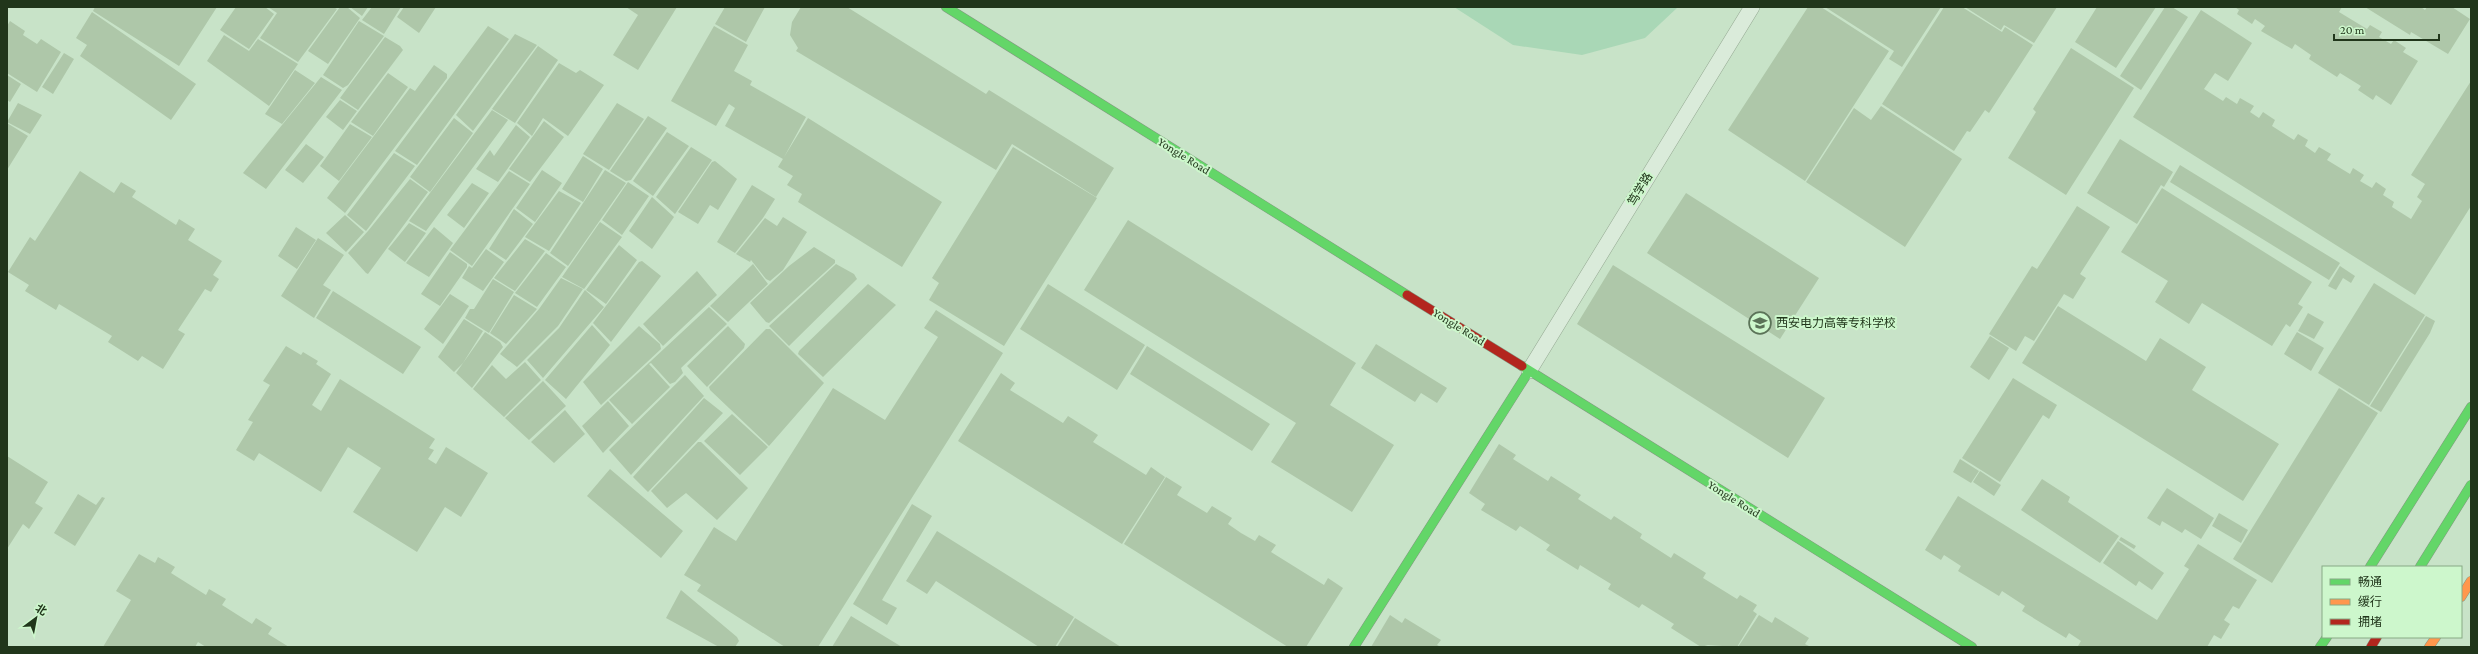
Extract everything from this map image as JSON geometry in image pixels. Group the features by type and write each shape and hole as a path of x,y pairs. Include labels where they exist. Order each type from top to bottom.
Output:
{"street":[{"name":"Yongle Road","path":"946,7 1972,647"},
{"path":"1354,647 1529,371"},
{"path":"2371,566 2471,407"},
{"path":"2421,566 2471,485"},
{"path":"2462,595 2471,581"},
{"path":"2320,647 2326,638"},
{"path":"2371,647 2376,638"},
{"path":"2429,647 2435,638"}],"lane":[{"name":"笃学路","path":"1529,371 1752,7"}],"green space":[{"path":"1454,7 1678,7 1645,38 1582,55 1513,45"}],"building":[{"path":"95,7 217,7 179,66 93,11"},
{"path":"236,7 265,7 274,14 249,49 220,30"},
{"path":"268,7 333,7 337,9 298,62 260,38 277,13"},
{"path":"340,7 347,7 360,18 328,64 308,51"},
{"path":"350,7 368,7 362,16"},
{"path":"372,7 401,7 384,34 362,20"},
{"path":"404,7 436,7 419,33 397,17"},
{"path":"626,7 677,7 638,70 613,55 638,15"},
{"path":"725,7 765,7 746,42 715,24"},
{"path":"801,7 847,7 986,94 989,90 1114,168 1096,197 1012,144 996,170 796,51 798,48 790,35 792,22"},
{"path":"1808,7 1821,7 1889,51 1805,181 1728,130"},
{"path":"1825,7 1941,7 1902,67 1889,59 1894,51"},
{"path":"1944,7 1962,7 2002,32 2005,27 2033,45 1989,113 1985,110 1970,132 1967,131 1954,151 1882,104"},
{"path":"1965,7 2057,7 2034,43 2004,25 2001,30"},
{"path":"2097,7 2156,7 2116,68 2075,42"},
{"path":"2165,7 2172,7 2188,17 2141,90 2120,76"},
{"path":"2235,7 2342,7 2339,12 2367,29 2370,25 2382,32 2379,37 2391,44 2394,40 2406,48 2403,52 2418,61 2391,105 2376,95 2373,100 2358,90 2361,86 2340,73 2337,77 2309,59 2311,55 2295,44 2292,49 2261,31 2265,26 2255,19 2252,24 2237,14 2239,10"},
{"path":"2365,7 2421,7 2425,10 2427,7 2452,7 2470,19 2448,54 2411,32 2410,35"},
{"path":"2201,10 2252,43 2228,81 2215,73 2204,89 2223,101 2226,97 2237,104 2240,98 2254,106 2250,112 2259,118 2263,112 2275,120 2272,126 2294,140 2298,134 2308,140 2305,146 2315,153 2319,147 2331,154 2327,160 2350,174 2353,168 2364,175 2360,181 2372,188 2376,182 2386,189 2383,195 2394,202 2392,207 2411,219 2422,201 2417,197 2425,184 2411,175 2471,81 2471,206 2415,295 2133,117"},
{"path":"92,12 196,84 171,120 80,56 87,45 76,38"},
{"path":"10,21 25,31 23,35 37,44 41,39 61,52 37,92 7,73 7,26"},
{"path":"359,21 384,36 348,85 343,88 323,75"},
{"path":"488,26 509,39 417,165 395,151"},
{"path":"714,26 748,45 734,71 752,81 750,85 806,117 783,159 725,126 735,108 729,104 716,126 671,101"},
{"path":"515,34 537,45 473,131 456,115"},
{"path":"224,35 249,51 258,39 298,64 269,106 207,61"},
{"path":"385,37 400,46 403,50 358,110 340,98"},
{"path":"538,46 558,60 515,123 492,109"},
{"path":"2071,48 2134,88 2066,195 2008,158 2036,112 2033,109"},
{"path":"64,53 74,59 53,94 42,87"},
{"path":"559,63 576,73 580,70 604,85 568,136 543,118 532,136 517,123"},
{"path":"434,65 447,74 447,78 345,213 327,198 410,88 415,91"},
{"path":"295,70 315,83 282,124 265,114"},
{"path":"388,73 408,87 373,136 351,122"},
{"path":"7,75 21,84 10,102 7,100"},
{"path":"321,77 342,90 266,189 243,173"},
{"path":"340,100 357,111 343,130 326,117"},
{"path":"18,103 42,115 30,134 7,122"},
{"path":"617,103 644,119 609,170 583,154"},
{"path":"1881,106 1962,159 1905,247 1806,182 1854,108 1871,120"},
{"path":"492,110 508,120 426,231 409,221"},
{"path":"648,116 667,128 631,180 626,181 610,171"},
{"path":"454,118 473,133 430,192 410,177"},
{"path":"808,118 942,202 902,267 798,202 802,194 787,185 793,176 778,167"},
{"path":"544,121 564,137 530,182 509,169"},
{"path":"7,123 28,136 7,170"},
{"path":"350,124 372,137 339,181 320,166"},
{"path":"516,125 530,137 498,182 476,169 490,150 494,156"},
{"path":"667,132 689,146 653,196 633,181"},
{"path":"2120,139 2173,172 2164,187 2161,185 2137,224 2087,193"},
{"path":"306,144 324,157 303,183 285,170"},
{"path":"691,147 712,160 675,214 656,197"},
{"path":"1013,147 1097,198 1004,346 929,300 939,283 932,278"},
{"path":"394,153 415,166 366,231 347,215"},
{"path":"583,156 603,169 583,202 562,189"},
{"path":"715,161 737,179 718,210 710,205 698,224 678,212 712,162"},
{"path":"2180,165 2340,263 2329,280 2170,182"},
{"path":"542,170 562,183 535,222 516,208"},
{"path":"605,170 626,183 568,266 550,253"},
{"path":"80,171 114,193 121,182 136,191 132,197 176,225 179,219 195,229 188,240 222,261 213,275 219,279 211,292 205,289 178,330 185,334 163,369 142,356 138,361 108,342 112,336 59,304 56,310 25,291 29,285 8,272 30,237 35,241"},
{"path":"509,171 530,184 472,266 450,250"},
{"path":"410,179 428,192 368,274 348,253 368,231"},
{"path":"628,182 649,196 622,235 602,220"},
{"path":"472,183 489,193 464,228 447,215"},
{"path":"752,185 775,199 763,218 735,253 717,242"},
{"path":"2162,188 2312,282 2298,304 2303,307 2290,327 2286,324 2272,346 2202,303 2189,324 2155,302 2168,281 2121,252"},
{"path":"559,191 581,203 549,251 525,237"},
{"path":"1686,193 1819,278 1780,339 1647,253"},
{"path":"652,197 674,217 652,249 629,231"},
{"path":"2077,206 2110,227 2080,274 2086,278 2073,299 2064,294 2034,341 2025,336 2016,351 1989,334 2032,266 2037,269"},
{"path":"514,209 533,224 506,260 489,249"},
{"path":"345,215 364,232 346,252 326,233"},
{"path":"783,217 807,232 783,270 770,281 766,279 751,260 750,262 736,254 765,218 777,226"},
{"path":"1128,220 1356,363 1330,405 1394,445 1352,512 1271,462 1296,423 1084,290"},
{"path":"600,222 622,237 584,289 562,277"},
{"path":"409,223 426,233 405,262 388,249"},
{"path":"296,227 316,240 297,269 278,256"},
{"path":"434,227 453,243 429,277 406,263"},
{"path":"318,238 344,255 323,285 331,290 314,318 281,296"},
{"path":"525,239 545,251 515,291 494,278"},
{"path":"619,245 637,260 606,304 586,290"},
{"path":"814,247 835,260 835,263 769,323 766,322 750,303 789,266"},
{"path":"486,249 504,262 483,291 462,278 469,266 472,268"},
{"path":"450,252 467,264 467,267 440,306 421,294"},
{"path":"546,253 566,267 537,307 515,293"},
{"path":"642,261 661,276 611,342 593,323 639,262"},
{"path":"753,264 768,284 728,322 710,306"},
{"path":"836,264 854,274 857,279 789,346 769,326"},
{"path":"1613,265 1825,398 1788,458 1577,324"},
{"path":"2340,266 2355,276 2351,283 2343,278 2336,290 2328,286"},
{"path":"697,271 717,295 663,346 643,324"},
{"path":"561,278 583,289 558,326 517,367 500,354 539,309"},
{"path":"493,279 514,292 489,333 465,318 470,309 474,309"},
{"path":"2374,283 2425,315 2369,405 2318,373"},
{"path":"868,284 896,305 823,377 798,354 799,351"},
{"path":"1048,284 1145,345 1117,390 1020,329"},
{"path":"585,290 604,307 543,378 527,360 559,328"},
{"path":"333,291 421,347 403,374 316,318"},
{"path":"450,294 469,306 443,344 424,329"},
{"path":"514,295 537,309 506,344 490,333"},
{"path":"2058,306 2146,361 2160,338 2206,367 2192,390 2279,444 2243,501 2022,363"},
{"path":"709,307 727,324 681,368 683,373 675,382 670,384 651,363 649,364 670,387 632,424 609,400"},
{"path":"936,310 1003,353 818,647 785,647 697,591 701,585 684,575 714,527 736,541 833,388 885,420 938,337 924,328"},
{"path":"2308,313 2324,322 2314,339 2298,331"},
{"path":"2426,316 2435,321 2430,333 2381,412 2370,406"},
{"path":"464,319 483,331 463,363 454,372 438,357"},
{"path":"592,325 610,345 566,399 545,380"},
{"path":"639,326 660,344 661,349 601,405 583,382"},
{"path":"728,326 745,344 744,348 707,387 687,366"},
{"path":"766,329 770,329 824,383 769,446 710,390 709,387"},
{"path":"485,332 500,342 503,347 472,388 456,373"},
{"path":"2297,332 2324,348 2311,371 2284,354"},
{"path":"1990,336 2009,348 1989,380 1970,367"},
{"path":"1376,344 1447,388 1437,403 1421,393 1415,402 1361,368"},
{"path":"286,346 301,355 303,352 318,361 316,364 331,374 312,405 321,411 340,379 435,439 429,448 434,450 428,459 436,464 446,447 488,473 461,517 445,507 417,552 353,512 381,468 348,447 321,492 259,453 254,461 236,450 253,422 248,420 270,385 263,381"},
{"path":"1147,346 1270,424 1252,451 1130,374"},
{"path":"525,362 541,380 504,417 473,389 492,365 506,379"},
{"path":"1001,373 1015,383 1010,390 1063,423 1068,416 1098,435 1093,442 1146,475 1151,467 1165,477 1122,544 958,441"},
{"path":"685,375 704,396 631,475 609,450"},
{"path":"2013,378 2057,405 2049,419 2043,415 2000,482 1962,458"},
{"path":"543,381 566,406 529,440 505,418"},
{"path":"2339,388 2378,413 2272,583 2233,559"},
{"path":"704,398 723,413 648,492 633,477"},
{"path":"608,401 629,426 603,453 582,426"},
{"path":"565,410 585,434 554,463 531,442"},
{"path":"732,414 768,447 740,475 704,441"},
{"path":"698,442 701,442 748,488 717,520 686,493 667,508 651,491"},
{"path":"1499,444 1516,455 1513,459 1548,481 1551,476 1581,495 1578,499 1611,520 1614,516 1642,534 1640,538 1671,558 1674,553 1706,573 1703,578 1737,599 1740,595 1757,605 1753,611 1757,614 1737,647 1708,645 1701,647 1671,628 1674,624 1642,604 1639,608 1608,589 1611,584 1580,565 1578,570 1546,550 1550,545 1520,526 1516,531 1481,510 1485,504 1469,493"},
{"path":"7,456 48,482 35,503 43,508 29,529 23,524 7,549"},
{"path":"1960,459 1979,471 1971,483 1953,472"},
{"path":"610,469 683,531 661,558 587,496"},
{"path":"1980,471 2001,485 1994,496 1973,482"},
{"path":"1166,477 1182,487 1177,495 1207,513 1212,506 1232,518 1228,524 1241,533 1255,541 1259,535 1276,545 1271,552 1324,585 1328,578 1343,588 1306,647 1288,647 1124,544"},
{"path":"2042,479 2070,497 2068,502 2119,536 2100,563 2021,510"},
{"path":"2167,488 2214,518 2201,539 2185,529 2182,533 2162,521 2160,526 2147,518"},
{"path":"78,494 96,505 102,497 105,498 75,546 54,533"},
{"path":"1958,496 2157,620 2189,569 2184,566 2198,544 2257,580 2239,609 2233,606 2224,620 2230,624 2221,639 2214,635 2207,647 2080,647 2078,646 2081,641 2069,633 2066,638 2022,611 2025,606 2002,591 1999,596 1958,571 1961,566 1944,555 1941,560 1925,550"},
{"path":"912,504 932,516 882,600 897,608 887,625 853,604"},
{"path":"2219,513 2248,530 2241,543 2212,526"},
{"path":"937,531 1074,617 1055,647 1039,647 936,581 927,594 906,581"},
{"path":"2121,537 2136,546 2134,549 2119,540"},
{"path":"2118,541 2164,573 2152,590 2139,581 2136,586 2103,563"},
{"path":"139,554 155,563 158,557 175,567 171,573 206,595 209,589 226,599 222,605 252,624 256,618 272,628 268,634 289,647 206,647 198,642 195,647 103,647 131,600 116,591"},
{"path":"681,590 737,637 739,641 735,647 719,647 666,618"},
{"path":"1390,615 1402,623 1405,618 1441,640 1437,645 1441,647 1371,647"},
{"path":"1759,615 1772,623 1775,617 1809,638 1805,644 1811,647 1738,647"},
{"path":"851,616 902,647 832,647"},
{"path":"1075,618 1121,647 1057,647"}],"traffic: fast":[{"path":"946,7 1407,295"},
{"path":"1522,366 1972,647"},
{"path":"1354,647 1529,371"},
{"path":"2371,566 2471,407"},
{"path":"2421,566 2471,485"},
{"path":"2320,647 2326,638"}],"traffic: slow":[{"path":"2462,595 2471,581"},
{"path":"2429,647 2435,638"}],"traffic: jam":[{"path":"1407,295 1522,366"},
{"path":"2371,647 2376,638"}],"place":[{"name":"西安电力高等专科学校","path":"1760,323"}]}
